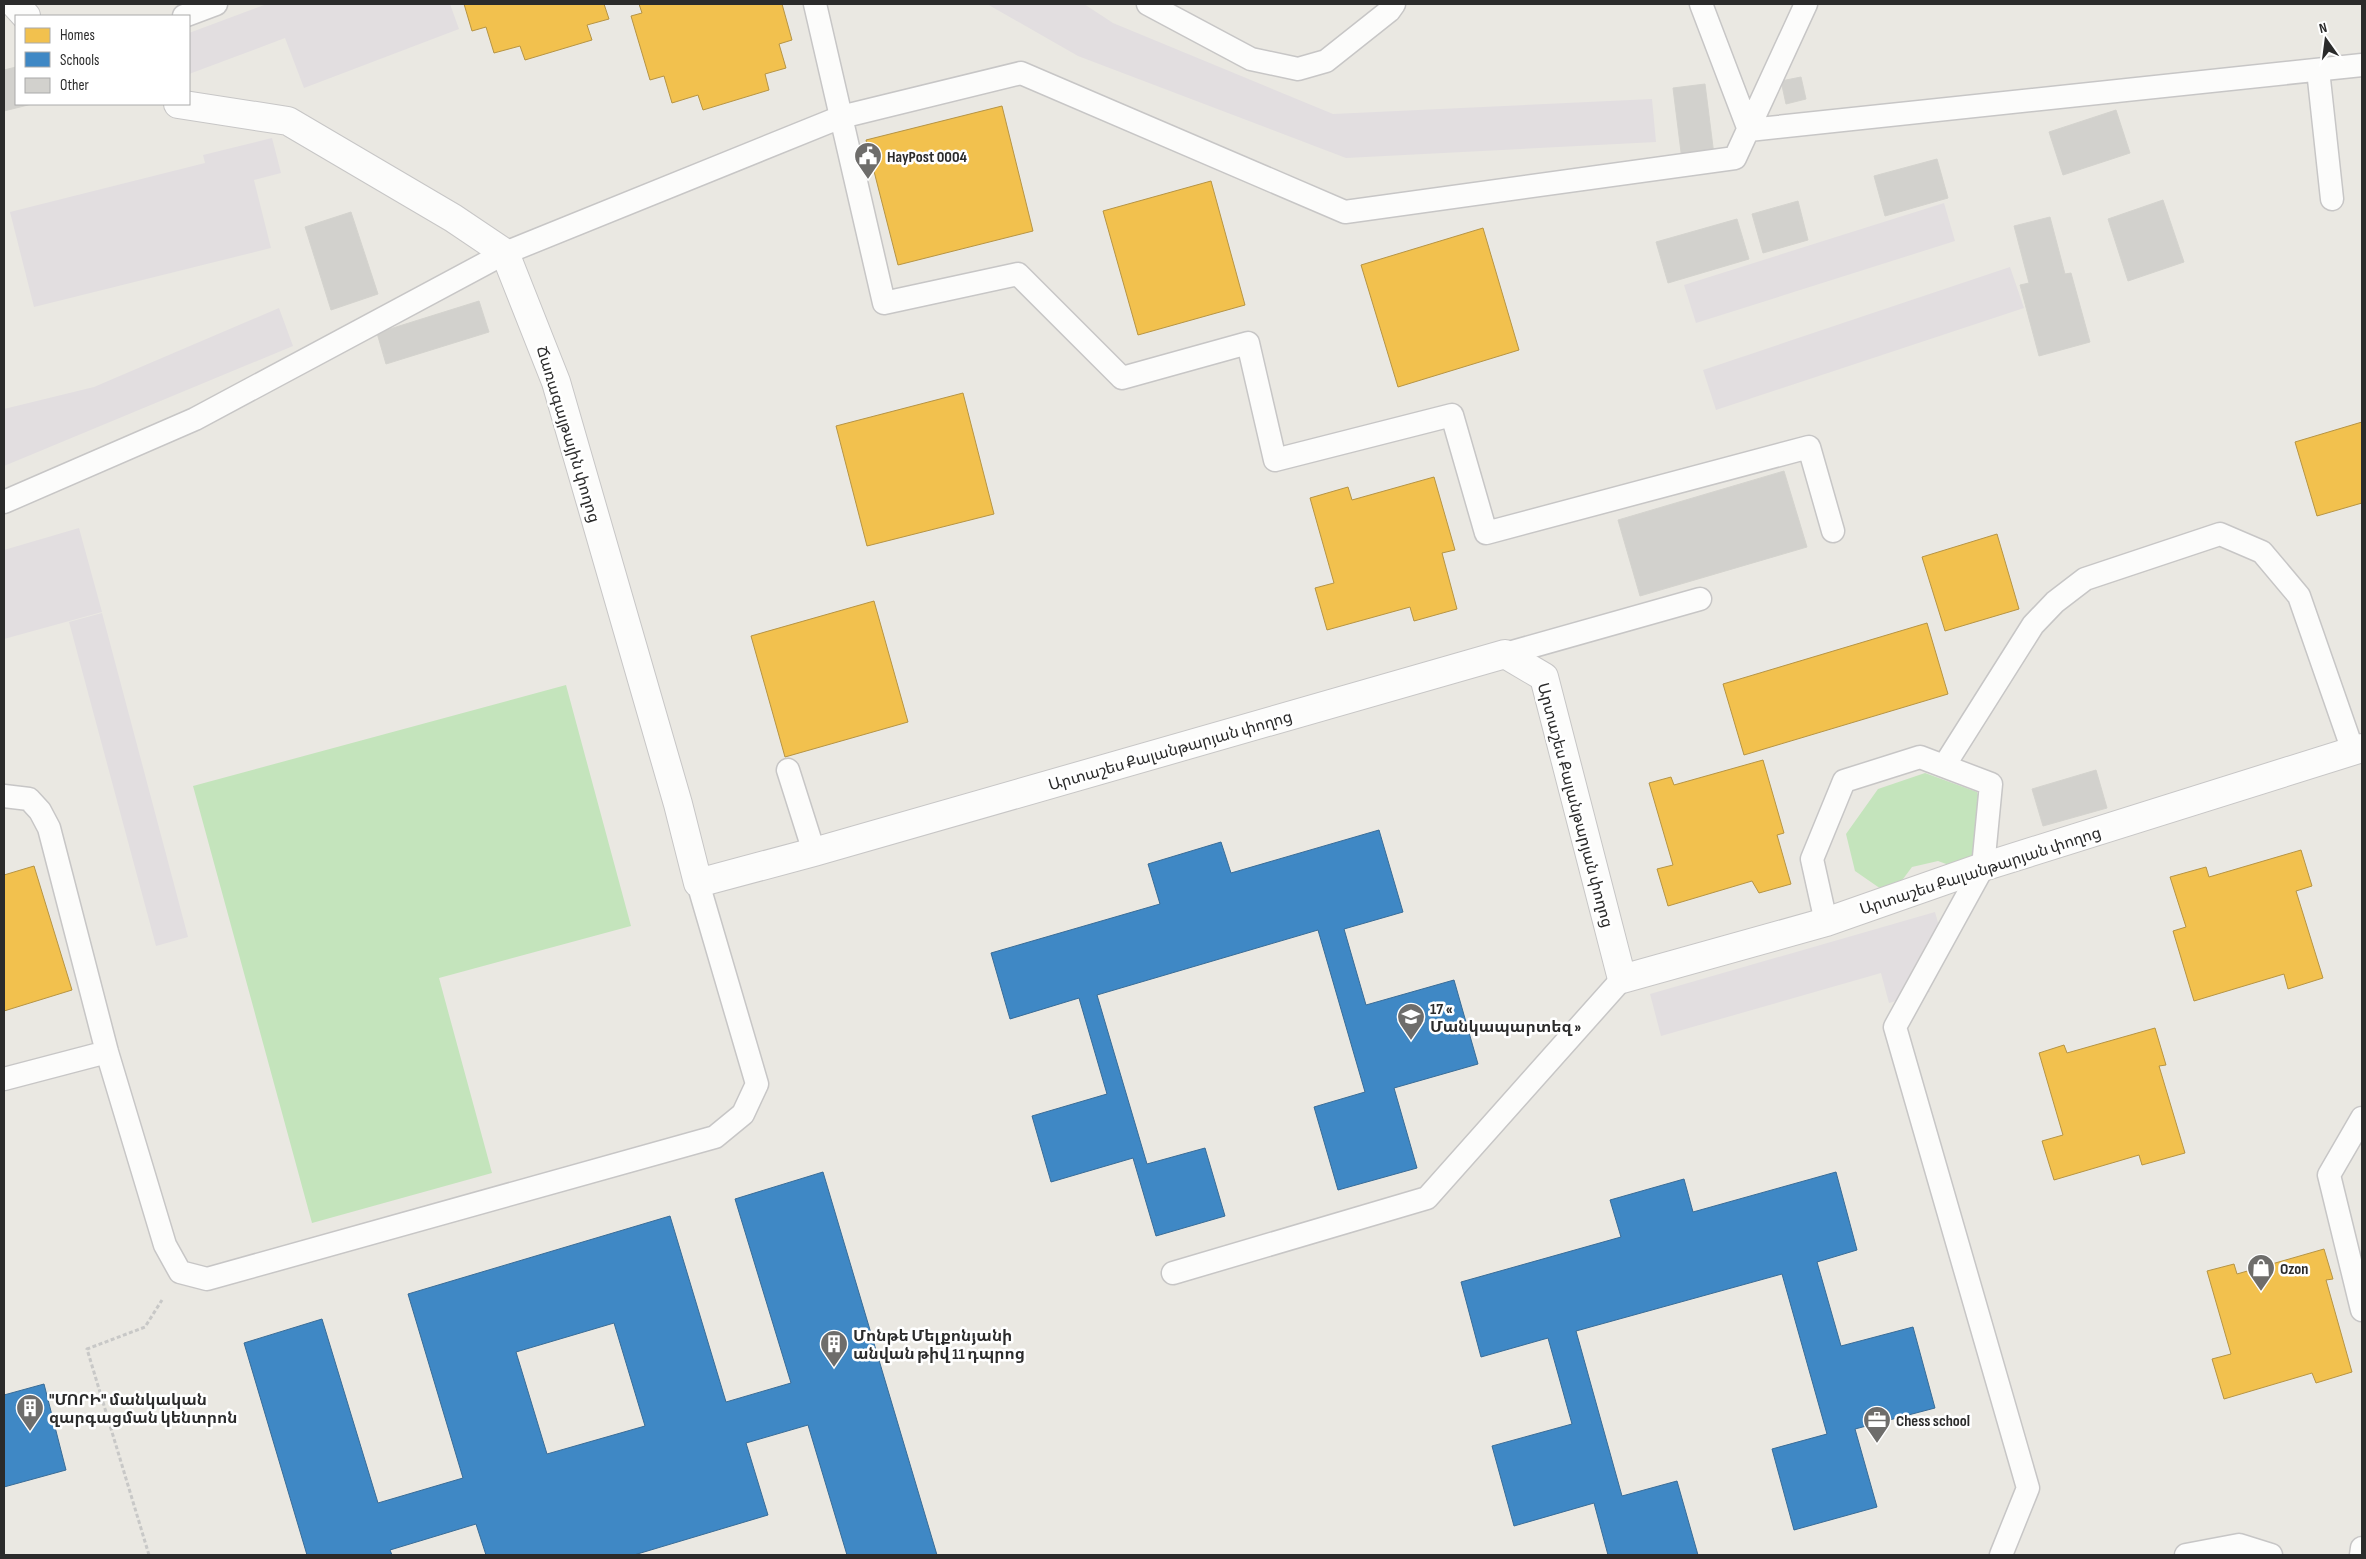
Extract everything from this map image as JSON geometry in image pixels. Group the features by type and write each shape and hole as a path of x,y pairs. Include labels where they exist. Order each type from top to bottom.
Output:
{"street":[{"path":"15,4 25,15"},
{"path":"184,105 288,121 453,218 505,253"},
{"name":"Ճառագայթային փողոց","path":"505,253 556,382 678,804 698,883"},
{"name":"Արտաշես Քալանթարյան փողոց","path":"698,883 814,852 1505,654 1544,677 1622,979 1826,922 1983,867 2358,749"}],"lane":[{"path":"187,15 216,4"},
{"path":"815,4 884,303 1018,274 1122,378 1248,343 1275,460 1452,415 1486,532 1809,447 1833,531"},
{"path":"1148,4 1252,59 1298,69 1326,61 1389,11 1394,4"},
{"path":"1701,4 1749,130"},
{"path":"4,502 195,418 505,253 841,117 1020,73 1345,212 1735,158 1806,4"},
{"path":"1749,130 2362,65"},
{"path":"2318,70 2332,200"},
{"path":"1944,766 2033,625 2056,602 2085,579 2220,534 2262,552 2299,596 2358,749"},
{"path":"1505,654 1700,599"},
{"path":"1826,922 1812,859 1844,781 1920,757 1991,784 1983,867 1895,1027 2028,1488 2001,1555"},
{"path":"788,770 814,852"},
{"path":"4,796 29,799 40,811 49,828 107,1052 165,1244 180,1272 207,1279 715,1137 744,1114 757,1084 698,883"},
{"path":"1173,1272 1427,1198 1622,979"},
{"path":"4,1080 107,1052"},
{"path":"2362,1118 2329,1175 2362,1310"},
{"path":"2186,1555 2239,1545 2271,1555"},
{"path":"2362,1548 2362,1555"}],"path":[{"path":"149,1555 87,1349 145,1327 180,1272"}],"shaded area":[{"path":"267,4 450,4 459,29 304,88 285,38 190,74 190,33"},
{"path":"987,4 1084,4 1113,23 1333,114 1652,99 1656,142 1346,158 1078,56"},
{"path":"272,138 281,173 254,180 271,248 34,307 10,212 205,163 203,155"},
{"path":"1944,203 1955,241 1696,323 1684,285"},
{"path":"2010,267 2024,308 1716,410 1703,370"},
{"path":"279,308 293,346 4,466 4,409 94,387"},
{"path":"79,528 102,612 4,639 4,550"},
{"path":"102,613 188,937 156,946 69,622"},
{"path":"1935,912 1947,955 1921,962 1930,992 1889,1003 1881,973 1661,1036 1650,994"}],"green space":[{"path":"566,685 631,926 439,978 492,1173 312,1223 193,786"},
{"path":"1925,773 1977,792 1988,828 1976,864 1960,869 1938,861 1912,867 1900,883 1881,889 1855,871 1846,834 1878,789"}],"building: Homes":[{"path":"464,4 604,4 609,19 587,25 592,40 525,60 520,46 494,53 486,27 472,31"},
{"path":"639,4 782,4 792,40 779,44 786,68 765,74 769,90 703,110 698,95 672,103 664,76 650,80 631,16 642,13"},
{"path":"1002,106 1033,231 898,265 866,140"},
{"path":"1211,181 1245,305 1138,335 1103,211"},
{"path":"1483,228 1519,350 1398,387 1361,265"},
{"path":"963,393 994,514 867,546 836,426"},
{"path":"2362,422 2362,503 2317,516 2295,442"},
{"path":"1434,477 1455,550 1442,553 1457,609 1414,621 1410,607 1327,630 1315,588 1334,583 1310,498 1348,487 1352,500"},
{"path":"1997,534 2019,609 1945,631 1922,557"},
{"path":"874,601 908,722 785,757 751,636"},
{"path":"1927,623 1948,694 1744,755 1723,684"},
{"path":"1763,760 1784,833 1777,835 1791,884 1759,893 1752,881 1668,906 1657,869 1673,865 1649,783 1671,777 1674,785"},
{"path":"2301,850 2312,886 2296,891 2323,978 2288,989 2284,974 2194,1001 2173,931 2186,927 2170,877 2206,867 2209,877"},
{"path":"34,866 72,990 4,1011 4,875"},
{"path":"2155,1028 2166,1065 2159,1066 2185,1153 2142,1165 2139,1155 2054,1180 2042,1141 2063,1135 2039,1053 2064,1045 2067,1053"},
{"path":"2324,1249 2333,1279 2326,1280 2352,1372 2316,1383 2312,1373 2224,1399 2212,1359 2231,1354 2207,1271 2234,1264 2237,1274"}],"building: Schools":[{"name":"17 « Մանկապարտեզ »","path":"1379,830 1403,912 1344,929 1366,1005 1454,980 1478,1064 1394,1088 1417,1168 1338,1190 1314,1107 1365,1092 1318,930 1097,995 1147,1164 1205,1148 1225,1216 1156,1236 1133,1158 1051,1182 1032,1116 1107,1094 1079,998 1010,1019 991,953 1160,904 1148,864 1221,842 1231,873"},
{"name":"Մոնթե Մելքոնյանի անվան թիվ 11 դպրոց","path":"823,1172 937,1555 847,1555 808,1425 746,1443 768,1515 634,1555 486,1555 476,1524 390,1550 392,1555 307,1555 244,1343 322,1319 378,1503 463,1478 408,1294 670,1216 726,1402 791,1383 735,1199","holes":["614,1323 645,1426 547,1454 516,1352"]},
{"path":"1836,1172 1857,1250 1817,1262 1841,1346 1913,1327 1935,1408 1855,1429 1877,1507 1794,1530 1772,1449 1827,1434 1782,1274 1576,1331 1622,1496 1677,1481 1698,1555 1608,1555 1594,1503 1514,1526 1492,1446 1572,1424 1548,1338 1481,1357 1461,1282 1621,1237 1610,1200 1684,1179 1693,1212"},
{"name":"\"ՄՈՐԻ\" մանկական զարգացման կենտրոն","path":"44,1384 66,1470 4,1487 4,1395"}],"building: Other":[{"path":"15,67 15,105 28,105 4,111 4,70"},
{"path":"1801,77 1806,99 1786,104 1781,81"},
{"path":"1705,84 1714,155 1682,160 1673,88"},
{"path":"2116,110 2130,153 2063,175 2049,132"},
{"path":"1937,159 1948,198 1885,216 1874,176"},
{"path":"2163,200 2184,262 2128,281 2108,219"},
{"path":"1798,201 1808,240 1763,253 1752,214"},
{"path":"351,212 378,294 331,310 305,227"},
{"path":"2050,217 2065,274 2071,273 2090,342 2039,356 2020,285 2029,283 2014,226"},
{"path":"1737,219 1749,259 1668,283 1656,242"},
{"path":"479,301 489,332 386,364 377,333"},
{"path":"1784,471 1807,547 1640,596 1618,520"},
{"path":"2096,770 2107,808 2043,826 2032,789"}],"place":[{"name":"HayPost 0004","path":"868,180"},
{"name":"17 « Մանկապարտեզ »","path":"1411,1041"},
{"name":"Ozon","path":"2261,1292"},
{"name":"Մոնթե Մելքոնյանի անվան թիվ 11 դպրոց","path":"834,1368"},
{"name":"\"ՄՈՐԻ\" մանկական զարգացման կենտրոն","path":"30,1432"},
{"name":"Chess school","path":"1877,1444"}]}
